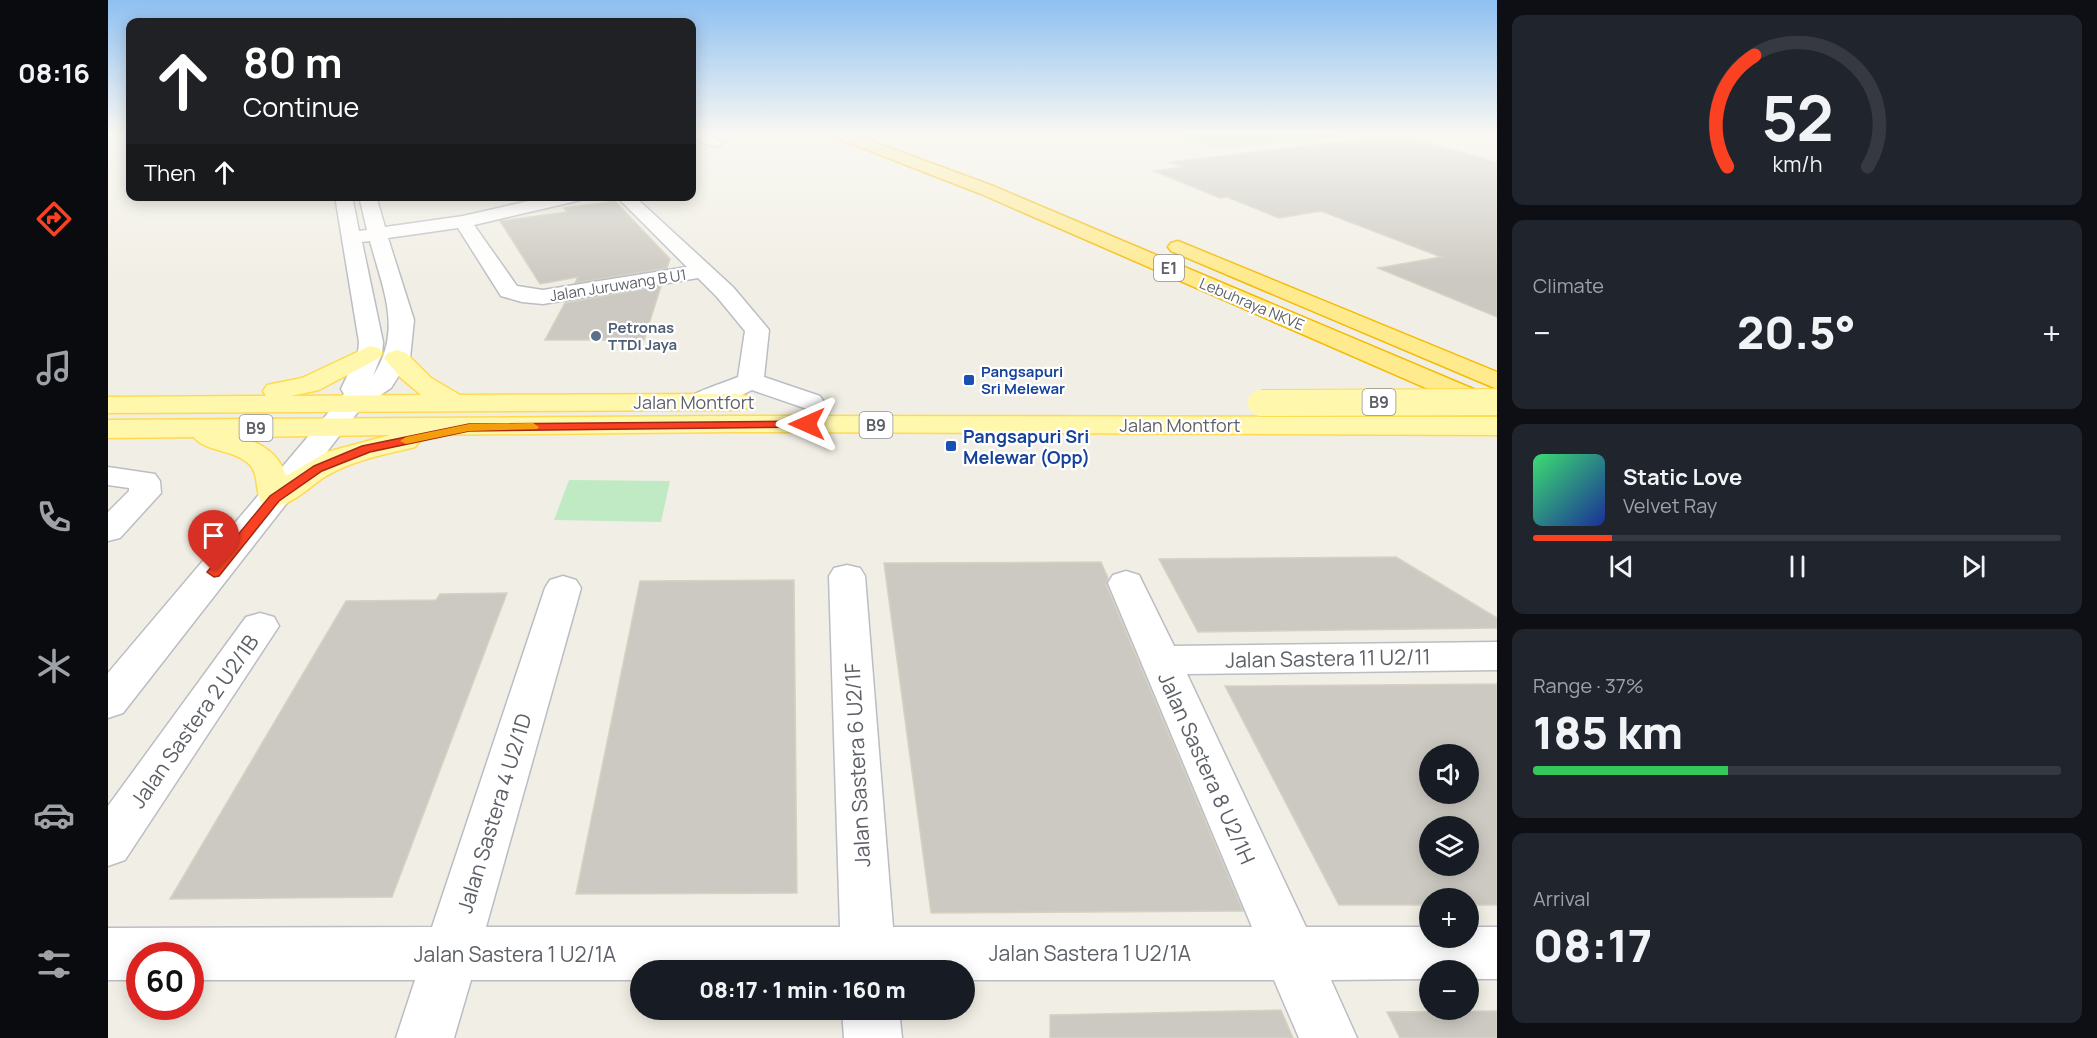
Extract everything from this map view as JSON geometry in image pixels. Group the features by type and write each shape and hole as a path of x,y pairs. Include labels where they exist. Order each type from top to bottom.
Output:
{"highway":[{"name":"Lebuhraya NKVE","path":"967,182 1497,409"},
{"name":"Lebuhraya NKVE","path":"1162,241 1497,381"}],"main road":[{"path":"204,404 310,384 370,352"},
{"path":"397,358 429,391 453,402"},
{"name":"Jalan Montfort","path":"108,405 351,402 1497,402"},
{"name":"Jalan Montfort","path":"108,429 735,424 1497,426"},
{"path":"181,429 238,445 258,456 269,468 274,498 318,468 343,457 366,449 469,427"}],"street":[{"path":"344,201 371,342 370,352 356,382 351,402"},
{"path":"108,702 351,402 382,382 397,358 402,320 368,201"},
{"path":"350,238 464,222 554,201"},
{"path":"629,201 742,309 757,330 751,381"},
{"name":"Jalan Juruwang B U1","path":"464,222 509,291 522,295 543,297 703,271"},
{"path":"696,402 723,394 751,381 810,402"},
{"path":"108,476 144,481 145,493 108,531"},
{"name":"Jalan Sastera 6 U2/1F","path":"847,576 868,960"},
{"name":"Jalan Sastera 8 U2/1H","path":"1126,583 1328,1038"},
{"name":"Jalan Sastera 4 U2/1D","path":"425,1038 563,588"},
{"name":"Jalan Sastera 2 U2/1B","path":"108,845 260,626"},
{"name":"Jalan Sastera 11 U2/11","path":"1160,660 1497,656"},
{"name":"Jalan Sastera 1 U2/1A","path":"962,960 1289,953 1497,953"},
{"name":"Jalan Sastera 1 U2/1A","path":"108,954 451,954 764,960"},
{"path":"872,1020 873,1038"}],"green space":[{"path":"569,480 670,481 661,522 554,520"}],"building":[{"path":"1182,182 1497,182 1497,317 1378,268 1441,257 1321,211 1279,218 1227,197 1220,198"},
{"path":"615,201 670,259 667,268 575,283 578,277 540,284 500,221 567,212 564,208"},
{"path":"661,286 644,340 545,340 565,303"},
{"path":"1396,557 1497,618 1497,628 1198,632 1159,559"},
{"path":"1101,562 1108,578 1106,584 1243,911 931,913 884,563"},
{"path":"794,580 797,893 576,894 640,581"},
{"path":"507,593 392,897 170,899 346,601 436,600 440,594"},
{"path":"1497,684 1497,905 1479,905 1479,888 1419,888 1419,905 1339,905 1225,686"},
{"path":"1281,1010 1293,1038 1050,1038 1050,1015"},
{"path":"1479,1011 1497,1011 1497,1038 1400,1038 1387,1012 1419,1012 1419,1020 1479,1020"}],"slow traffic":[{"path":"406,441 469,427 533,427"}],"place":[{"name":"Petronas TTDI Jaya","path":"596,336"},
{"name":"Pangsapuri Sri Melewar","path":"969,380"},
{"name":"Pangsapuri Sri Melewar (Opp)","path":"951,446"}],"route":[{"path":"214,572 274,498 318,468 366,449 469,427 807,424"}]}
